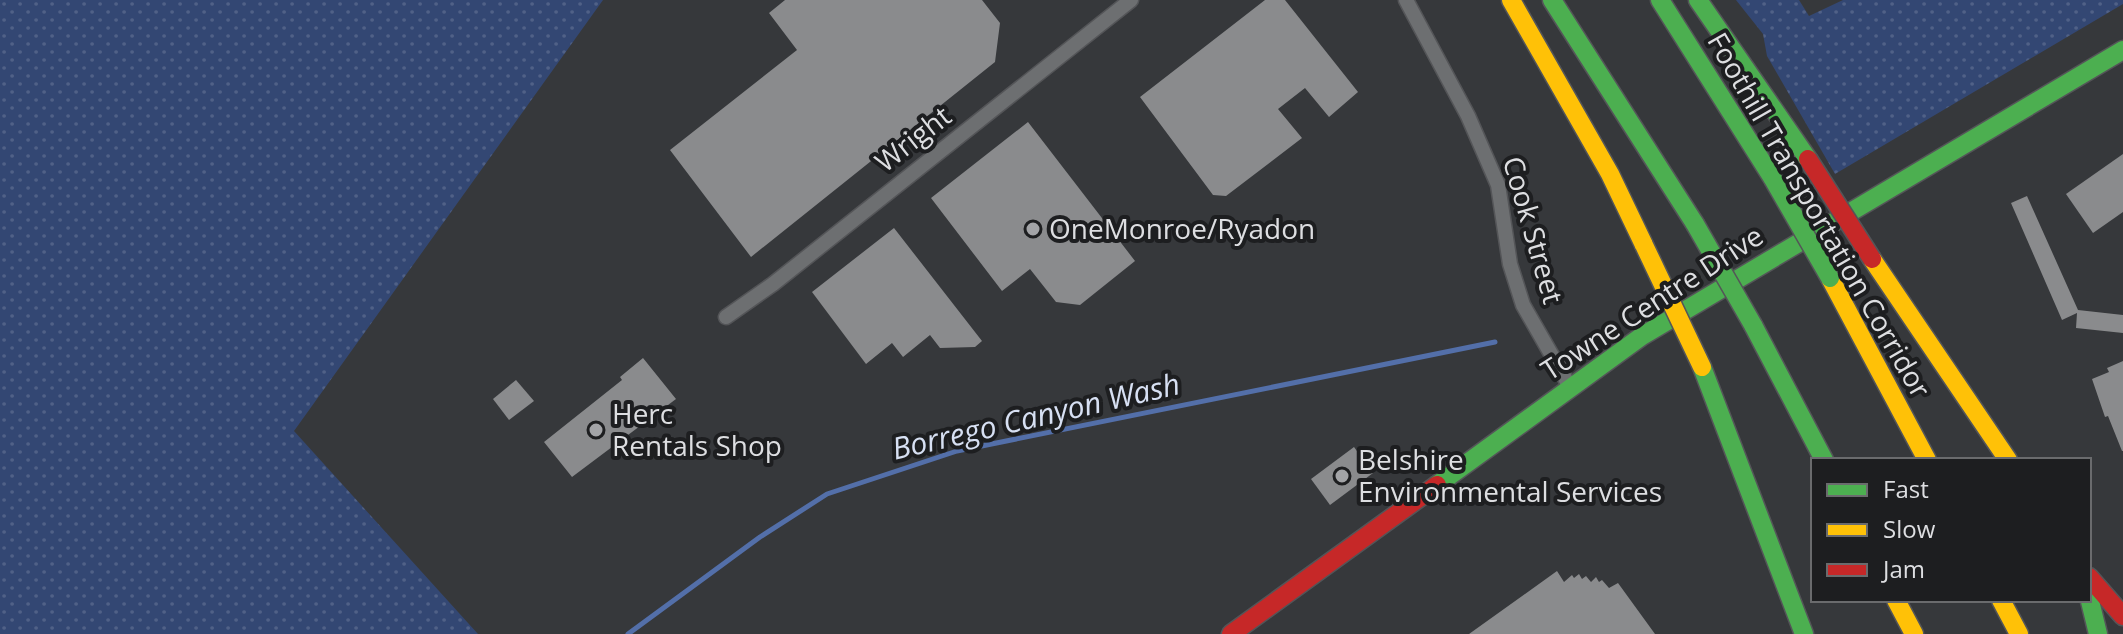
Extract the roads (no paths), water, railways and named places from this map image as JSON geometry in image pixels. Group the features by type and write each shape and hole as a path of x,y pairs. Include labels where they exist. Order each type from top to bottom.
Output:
{"main road":[{"path":"1511,0 1610,174 1702,367 1804,633"},
{"path":"1552,0 1695,224 1753,325 1823,458"},
{"name":"Foothill Transportation Corridor","path":"1660,0 1773,179 1926,458"},
{"path":"1698,0 2007,458"},
{"name":"Towne Centre Drive","path":"1231,634 1642,336 2123,50"},
{"path":"2091,579 2123,616"},
{"path":"1897,602 1914,634"},
{"path":"2002,602 2019,634"},
{"path":"2090,602 2098,634"}],"street":[{"name":"Wright","path":"726,317 773,284 1131,0"},
{"name":"Cook Street","path":"1406,0 1468,116 1498,185 1510,264 1523,305 1570,387"}],"waterway":[{"name":"Borrego Canyon Wash","path":"628,634 760,537 827,494 957,451 1495,342"}],"place":[{"name":"OneMonroe/Ryadon","path":"1033,229"},
{"name":"Herc Rentals Shop","path":"596,430"},
{"name":"Belshire Environmental Services","path":"1342,476"}]}
